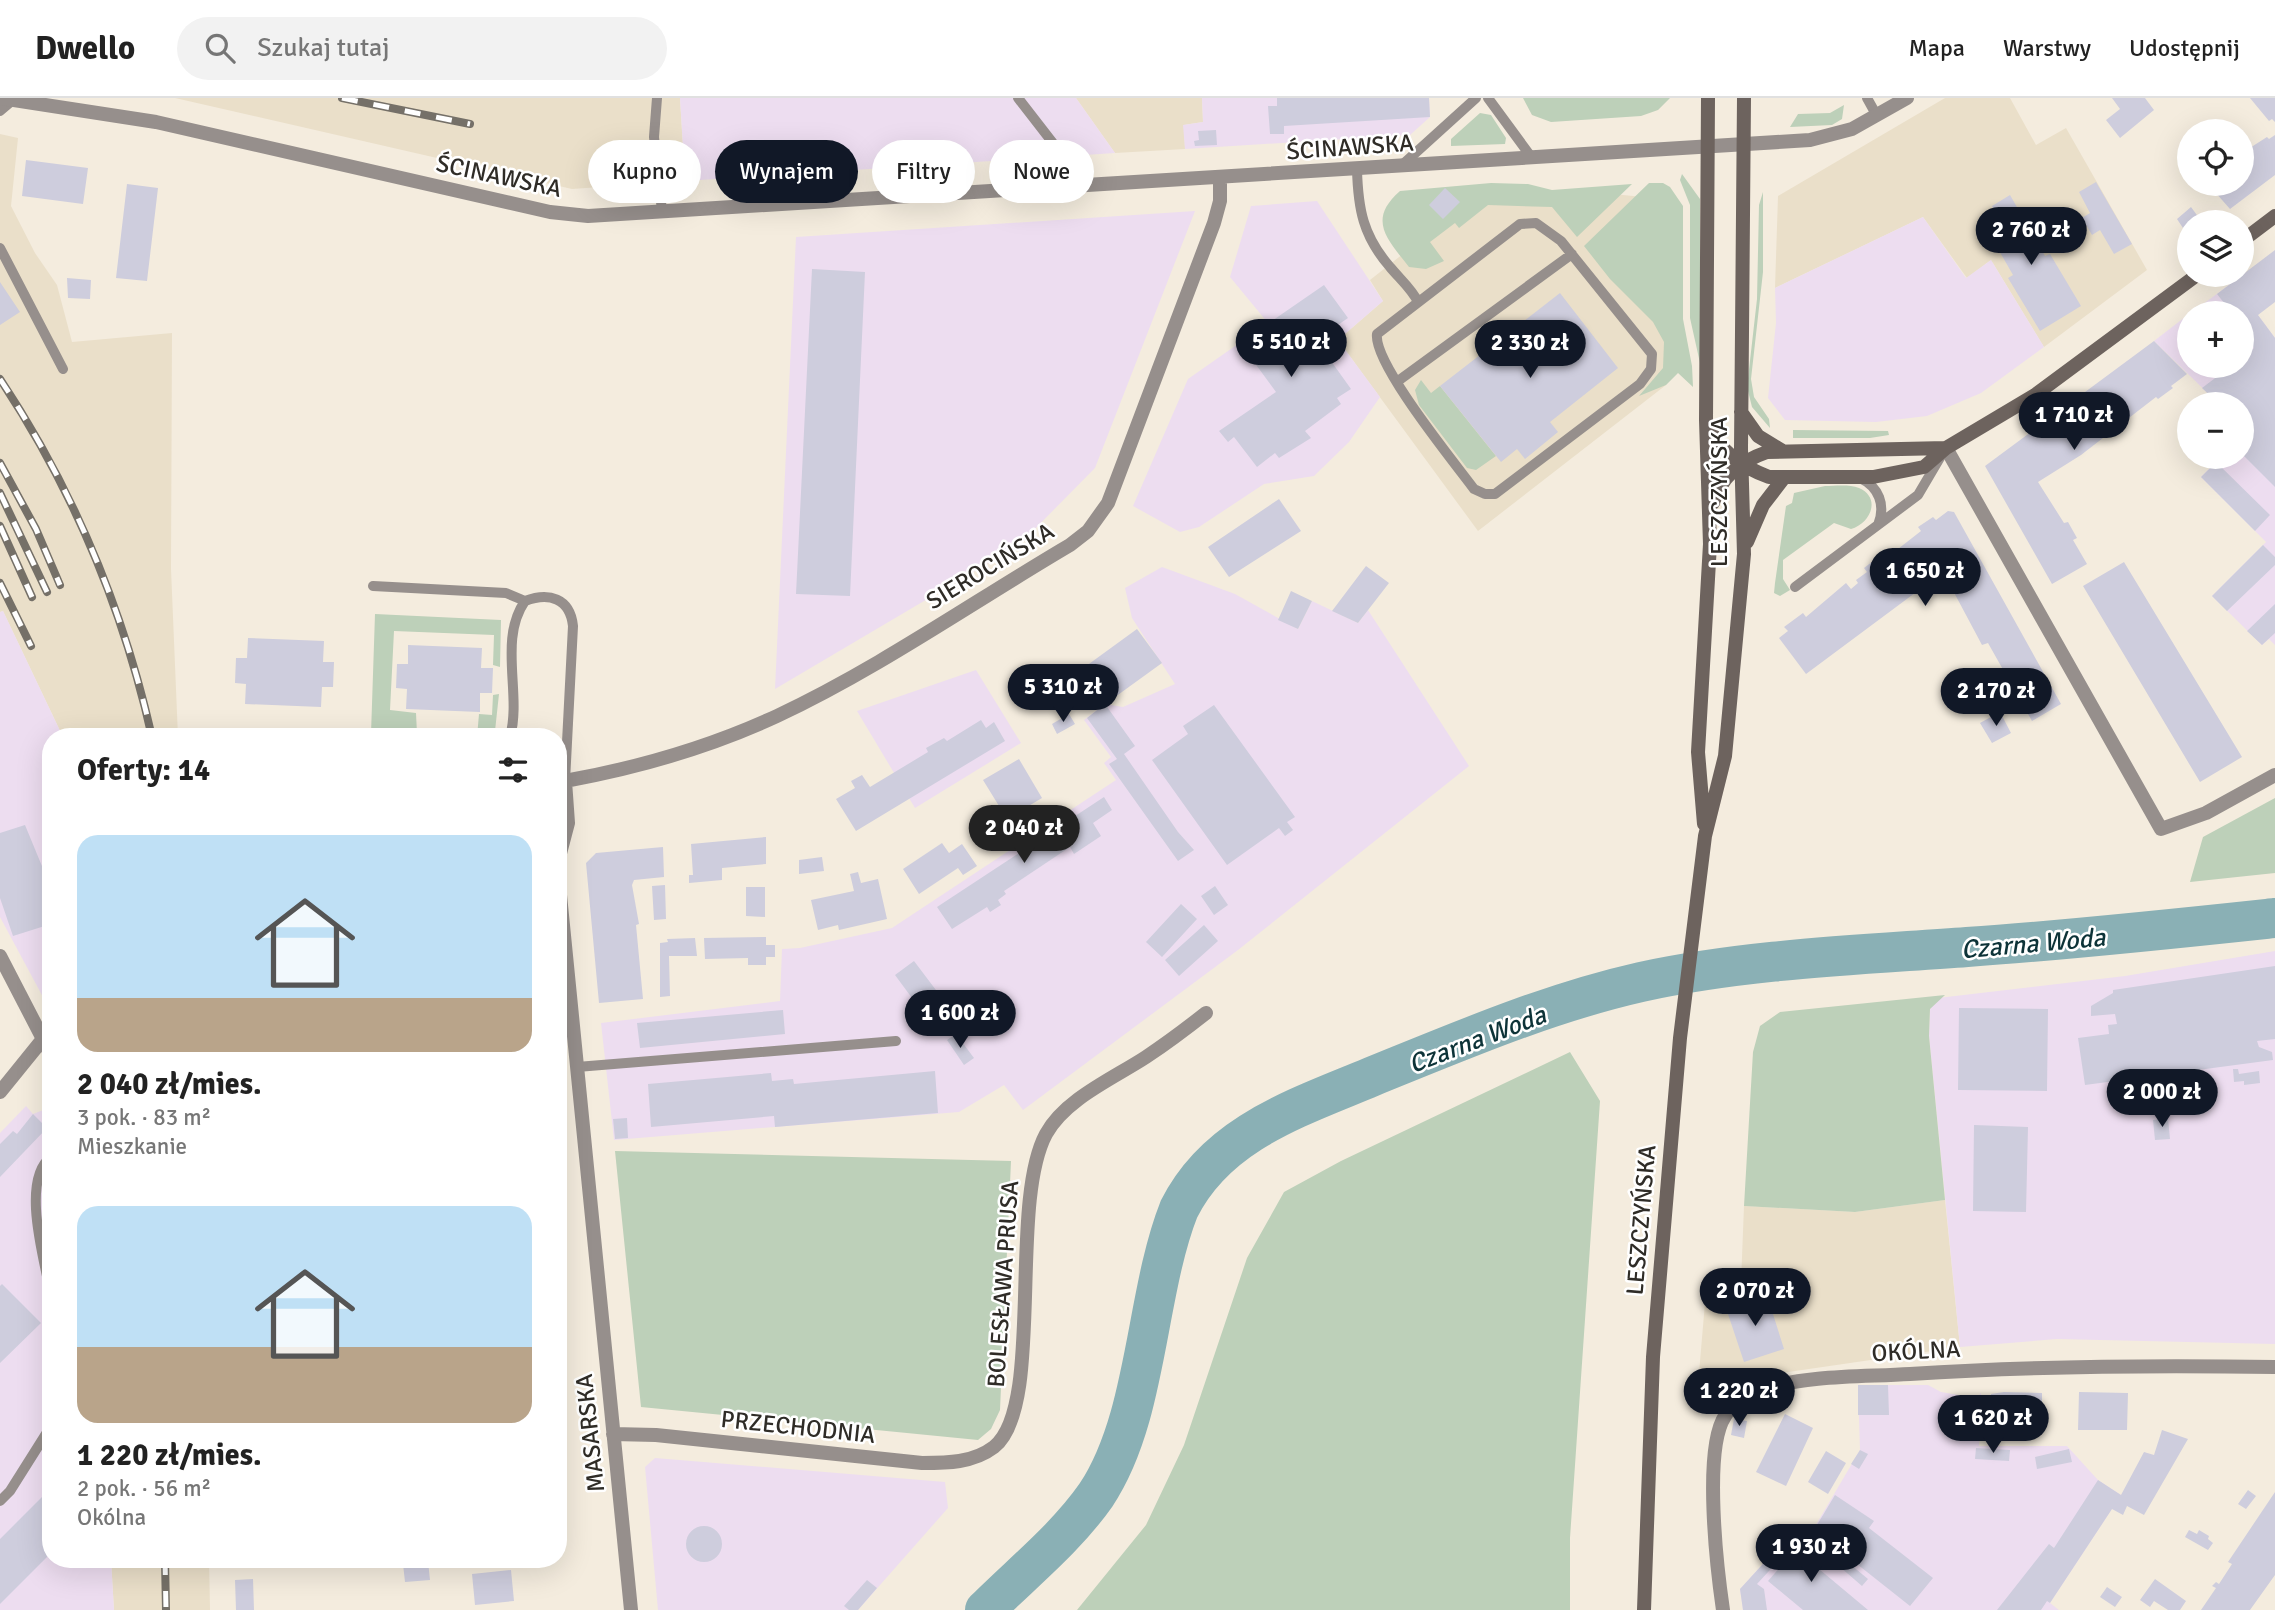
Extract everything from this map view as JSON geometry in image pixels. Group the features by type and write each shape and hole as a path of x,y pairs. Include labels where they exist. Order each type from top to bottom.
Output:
{"main road":[{"name":"LESZCZYŃSKA","path":"1704,836 1698,752 1710,515 1706,420 1708,98"},
{"name":"LESZCZYŃSKA","path":"1644,1610 1655,1322 1680,1038 1704,836 1725,756 1745,554 1741,464 1744,98"},
{"path":"2254,232 2275,216"},
{"path":"1706,420 1718,442 1741,464 1753,471 1783,479 1913,472 1924,467 1947,448 2035,395 2181,287"},
{"path":"1741,412 1758,436 1783,450"},
{"path":"1710,515 1719,486 1741,464 1767,452 1947,448"},
{"path":"1745,554 1763,506 1783,479"}],"street":[{"name":"ŚCINAWSKA","path":"1094,184 1708,148 1821,138 1853,129 1908,98"},
{"name":"ŚCINAWSKA","path":"7,99 156,122 550,212 588,216 989,191"},
{"name":"SIEROCIŃSKA","path":"567,781 664,757 777,716 827,690 1083,536 1104,511 1124,464 1214,223 1220,201 1220,177"},
{"path":"1947,448 2161,829 2206,813 2275,775"},
{"path":"0,956 42,1037"},
{"name":"MASARSKA","path":"567,966 631,1610"},
{"name":"BOLESŁAWA PRUSA","path":"977,1457 1004,1437 1017,1403 1028,1205 1034,1170 1045,1136 1070,1107 1206,1013"},
{"path":"0,1092 42,1040"},
{"name":"OKÓLNA","path":"1723,1610 1715,1528 1717,1444 1725,1416 1752,1393 1779,1385 1818,1380 2007,1368 2275,1367"},
{"name":"PRZECHODNIA","path":"613,1434 656,1435 922,1463 959,1462 977,1457"}],"lane":[{"path":"657,98 654,137 662,211"},
{"path":"1018,98 1051,140"},
{"path":"1401,166 1476,98"},
{"path":"1488,98 1532,158"},
{"path":"1867,98 1877,116"},
{"path":"0,111 7,99"},
{"path":"1357,169 1358,202 1365,230 1376,249 1418,302"},
{"path":"1536,223 1546,228 1572,254 1652,354 1651,369 1640,384 1495,494 1485,494 1474,489 1412,407 1380,349 1377,334 1520,224 1536,223"},
{"path":"0,248 63,369"},
{"path":"1398,382 1572,254"},
{"path":"1795,587 1918,495 1947,448"},
{"path":"1859,477 1875,488 1880,496 1882,510 1878,524"},
{"path":"373,586 506,593 525,601 549,596 562,601 572,613 567,733"},
{"path":"510,728 513,634 517,612 525,601"},
{"path":"577,1067 896,1041"},
{"path":"42,1166 34,1186 42,1238"},
{"path":"0,1501 10,1491 42,1440"}],"shaded area":[{"path":"175,98 680,98 683,140 588,140 588,188 572,189"},
{"path":"680,98 1076,98 1115,153 1094,154 1094,140 989,140 989,161 975,162 975,140 872,140 872,169 858,170 858,140 715,140 715,179 701,180 701,140 683,140"},
{"path":"1076,98 1202,98 1203,122 1184,125 1185,149 1115,153"},
{"path":"1202,98 1429,98 1430,117 1410,135 1185,149 1183,125 1203,122"},
{"path":"1945,98 2010,98 2036,145 2066,128 2147,270 2044,347 1991,260 1967,278 1923,217 1775,288 1778,196"},
{"path":"0,134 18,138 11,206 35,253 57,285 72,342 172,333 171,569 178,728 59,728 3,611 0,612"},
{"path":"1613,194 1673,200 1671,360 1666,385 1478,531 1338,340 1383,301 1370,280 1475,197"},
{"path":"1317,201 1383,301 1338,340 1380,397 1349,442 1314,476 1264,484 1199,527 1180,532 1133,506 1188,379 1268,323 1230,277 1251,206"},
{"path":"1195,211 1095,468 1019,545 775,689 796,237"},
{"path":"1923,217 1966,278 1991,260 2044,347 1981,393 1927,416 1876,422 1785,420 1768,398 1776,323 1775,288"},
{"path":"2226,287 2237,287 2247,301 2207,301"},
{"path":"2254,310 2275,338 2275,645 2269,639 2262,645 2212,596 2266,542 2201,477 2209,469 2254,469 2254,392 2207,392 2192,378 2254,378"},
{"path":"2177,323 2177,363 2154,341"},
{"path":"1162,567 1235,594 1298,629 1312,601 1358,623 1368,610 1469,766 1238,950 1023,1110 1004,1085 959,1112 614,1140 601,1023 780,1001 782,949 800,948 892,928 1116,780 1104,763 1111,757 1084,720 1105,704 1123,707 1175,684 1132,618 1125,588"},
{"path":"3,611 59,728 42,728 42,995 0,917 0,612"},
{"path":"976,670 1021,743 915,808 857,711"},
{"path":"2275,951 2275,1344 2057,1339 1960,1347 1929,1036 1930,1009 1938,998 2125,976"},
{"path":"26,1106 33,1114 42,1110 42,1568 112,1568 114,1610 0,1610 0,1133"},
{"path":"1945,1200 1960,1347 1698,1385 1707,1279 1741,1283 1744,1206 1855,1212"},
{"path":"1858,1385 1928,1385 1941,1392 1976,1398 1981,1393 1979,1446 2067,1446 2098,1480 2121,1495 2050,1603 2059,1610 1743,1610 1740,1589 1793,1531 1807,1540 1860,1450"},
{"path":"655,1458 945,1482 948,1508 858,1610 658,1610 645,1467"},
{"path":"112,1568 209,1568 210,1610 114,1610"}],"green space":[{"path":"1523,98 1670,98 1658,110 1641,116 1551,122 1532,115"},
{"path":"1844,105 1842,119 1832,125 1790,127 1798,114 1830,113"},
{"path":"1480,113 1491,115 1506,138 1505,144 1451,146 1451,139"},
{"path":"1682,174 1700,199 1700,363 1690,318 1690,205 1680,180"},
{"path":"1491,183 1528,184 1552,190 1632,184 1577,237 1552,207 1488,205 1459,228 1455,223 1430,242 1444,261 1426,269 1409,267 1384,229 1384,211 1390,201 1400,191"},
{"path":"1649,183 1663,183 1670,187 1683,206 1683,319 1693,387 1678,373 1666,385 1639,396 1663,368 1664,342 1653,322 1610,279 1584,246"},
{"path":"1763,192 1763,272 1751,379 1754,397 1769,419 1770,428 1752,407 1747,387 1757,299 1759,205"},
{"path":"1421,380 1431,393 1440,386 1496,456 1476,470 1467,468 1419,405 1415,390"},
{"path":"1793,430 1888,431 1889,435 1870,438 1793,438"},
{"path":"1825,486 1859,488 1870,498 1871,510 1864,522 1858,526 1851,529 1834,523 1783,560 1783,579 1790,590 1780,596 1774,593 1786,506 1792,503 1794,493"},
{"path":"375,614 501,620 500,667 493,665 494,635 394,631 390,710 416,713 417,728 371,728"},
{"path":"499,694 495,728 478,728 479,714 492,715 493,695"},
{"path":"2275,798 2275,873 2190,882 2203,837"},
{"path":"1945,995 1930,1009 1929,1036 1945,1200 1855,1212 1744,1206 1753,1052 1760,1026 1780,1012"},
{"path":"1570,1052 1600,1101 1570,1538 1570,1610 1077,1610 1146,1525 1184,1445 1247,1258 1284,1192 1341,1161"},
{"path":"615,1151 1011,1161 1000,1410 991,1429 978,1440 641,1407"}],"building":[{"path":"1277,98 1429,98 1430,117 1284,126 1284,134 1270,134 1268,106 1277,106"},
{"path":"2112,98 2145,98 2154,110 2120,138 2106,120 2120,109"},
{"path":"2250,98 2275,98 2275,122 2272,119 2269,121"},
{"path":"1216,130 1217,145 1195,146 1194,141 1199,140 1198,131"},
{"path":"2275,135 2275,175 2254,191 2254,145 2267,137 2269,139"},
{"path":"26,160 88,168 83,204 22,196"},
{"path":"2096,182 2132,244 2114,254 2100,230 2092,235 2082,218 2090,213 2079,192"},
{"path":"127,184 158,188 147,281 116,278"},
{"path":"1445,188 1460,202 1443,219 1429,205"},
{"path":"2010,195 2045,256 2050,254 2081,306 2040,331 2008,278 2013,275 1985,226 1998,218 1992,206"},
{"path":"2219,196 2247,196 2230,209"},
{"path":"2275,250 2275,302 2258,315 2275,338 2275,487 2254,466 2254,392 2206,392 2202,388 2215,378 2254,378 2254,301 2223,301 2217,294 2226,287 2254,287 2254,266"},
{"path":"812,269 865,272 850,596 796,594"},
{"path":"67,278 91,280 90,299 68,298"},
{"path":"0,282 20,312 0,325"},
{"path":"1324,285 1348,318 1316,340 1351,389 1337,398 1341,404 1305,431 1311,438 1279,458 1275,453 1257,467 1234,437 1228,442 1219,431 1276,392 1240,343"},
{"path":"1560,293 1618,368 1550,422 1558,432 1525,459 1517,449 1501,462 1440,386"},
{"path":"2154,341 2177,364 2177,378 2182,378 2171,386 2173,388 2158,399 2156,397 2081,455 2038,482 2064,523 2068,522 2077,538 2073,540 2087,564 2052,584 1985,466"},
{"path":"2209,469 2223,469 2270,515 2255,531 2201,477"},
{"path":"1279,499 1301,531 1229,577 1208,547"},
{"path":"1948,511 1954,512 2061,704 2032,721 1988,643 1982,645 1942,570 1937,568 1923,579 1927,584 1806,674 1779,638 1788,631 1784,627 1803,613 1806,617 1846,583 1851,589 1858,583 1856,580 1867,572 1864,568 1886,551 1889,556 1921,531 1918,527 1933,517 1936,520"},
{"path":"2263,545 2275,557 2275,565 2227,611 2212,596"},
{"path":"2124,562 2242,757 2200,782 2083,586"},
{"path":"1366,566 1389,583 1358,623 1332,611"},
{"path":"1291,591 1312,601 1298,629 1278,620"},
{"path":"2275,604 2275,633 2262,645 2247,631"},
{"path":"1137,629 1162,663 1115,697 1107,686 1098,692 1082,669"},
{"path":"248,638 324,641 323,662 334,662 333,687 322,687 321,707 245,704 246,684 235,683 236,658 247,658"},
{"path":"408,645 482,648 481,668 493,668 492,693 480,693 480,712 406,709 407,689 396,688 397,664 408,664"},
{"path":"1105,704 1135,746 1124,754 1178,832 1194,850 1178,861 1109,764 1117,759 1087,718"},
{"path":"1214,705 1295,817 1287,822 1293,830 1285,836 1279,828 1227,865 1152,760 1188,734 1183,726"},
{"path":"2000,712 2011,733 1992,743 1980,723"},
{"path":"1069,714 1075,724 1057,734 1052,724"},
{"path":"981,720 986,728 994,722 1005,741 856,831 836,799 855,788 851,781 862,775 870,787 928,752 926,748 944,738 947,741"},
{"path":"1019,759 1042,798 1007,819 983,780"},
{"path":"1104,797 1112,810 1093,823 1101,836 1074,854 1070,847 1004,891 1006,894 998,900 1001,905 990,912 987,907 952,929 937,907"},
{"path":"25,825 42,866 42,927 13,936 0,898 0,833"},
{"path":"766,837 766,864 722,868 722,880 689,883 689,875 693,875 691,844"},
{"path":"942,843 949,853 962,844 977,866 963,875 958,868 919,894 903,869"},
{"path":"663,847 664,877 634,880 632,885 639,924 636,925 643,999 599,1003 586,863 596,853"},
{"path":"822,857 824,871 799,874 799,860"},
{"path":"858,872 861,883 878,879 887,919 839,930 838,925 818,930 811,900 854,891 850,874"},
{"path":"665,885 666,919 654,920 652,886"},
{"path":"1215,886 1228,905 1214,915 1201,896"},
{"path":"746,887 765,887 765,917 746,916"},
{"path":"1181,904 1197,919 1162,957 1146,942"},
{"path":"1204,925 1218,941 1179,976 1165,960"},
{"path":"766,937 766,945 775,945 775,957 766,957 766,965 748,965 748,958 705,959 704,938"},
{"path":"695,938 697,956 669,956 670,996 660,997 660,943 668,942 667,939"},
{"path":"914,961 945,1002 926,1017 895,975"},
{"path":"2275,966 2275,1039 2257,1041 2259,1047 2272,1052 2273,1060 2085,1085 2078,1038 2109,1034 2108,1025 2117,1024 2115,1014 2091,1016 2091,1006 2113,993 2113,990"},
{"path":"1959,1008 2048,1009 2047,1091 1958,1090"},
{"path":"783,1010 785,1034 640,1048 637,1023"},
{"path":"956,1034 974,1058 964,1065 947,1040"},
{"path":"2233,1069 2238,1069 2239,1074 2259,1071 2260,1083 2244,1085 2244,1081 2234,1082"},
{"path":"935,1071 938,1113 775,1127 774,1116 651,1127 648,1084 771,1073 772,1081 793,1079 794,1084"},
{"path":"33,1114 42,1123 42,1133 0,1177 0,1144 13,1131 17,1134"},
{"path":"627,1118 628,1138 615,1139 613,1119"},
{"path":"2168,1118 2170,1139 2155,1140 2153,1120"},
{"path":"1974,1125 2028,1127 2026,1212 1973,1211"},
{"path":"2,1284 41,1323 0,1363 0,1286"},
{"path":"1767,1295 1784,1349 1744,1362 1726,1308"},
{"path":"1858,1385 1888,1385 1889,1415 1858,1415"},
{"path":"2079,1392 2128,1393 2127,1430 2078,1430"},
{"path":"2042,1393 2042,1419 1991,1415 1991,1394"},
{"path":"1966,1396 1976,1398 1974,1412 1964,1410"},
{"path":"1785,1414 1813,1428 1786,1486 1756,1472"},
{"path":"1734,1419 1747,1421 1744,1438 1731,1435"},
{"path":"2162,1430 2188,1439 2144,1515 2127,1506 2123,1515 2112,1509 2050,1603 2047,1601 2041,1610 1997,1610 2049,1544 2054,1548 2098,1480 2121,1495 2144,1452 2154,1455"},
{"path":"1976,1448 2010,1450 2009,1461 1975,1459"},
{"path":"2069,1449 2072,1462 2037,1469 2035,1457"},
{"path":"1860,1450 1868,1454 1859,1469 1851,1464"},
{"path":"1826,1451 1846,1463 1828,1494 1808,1482"},
{"path":"2248,1490 2256,1496 2246,1509 2238,1504"},
{"path":"2275,1492 2275,1575 2250,1610 2201,1610 2216,1588 2212,1586 2216,1582 2219,1584 2232,1564 2228,1562"},
{"path":"1835,1495 1874,1521 1869,1528 1933,1578 1910,1606 1814,1530"},
{"path":"42,1497 42,1562 0,1604 0,1539"},
{"path":"704,1526 717,1531 722,1544 717,1557 704,1562 691,1557 686,1544 691,1531"},
{"path":"2189,1530 2197,1534 2199,1530 2209,1536 2208,1539 2213,1543 2208,1550 2185,1537"},
{"path":"1793,1531 1801,1536 1757,1584 1764,1589 1767,1610 1743,1610 1740,1589"},
{"path":"1802,1542 1819,1556 1813,1564 1868,1610 1803,1610 1768,1581"},
{"path":"1845,1560 1868,1579 1862,1586 1840,1567"},
{"path":"403,1568 429,1568 430,1580 405,1582"},
{"path":"511,1570 514,1601 475,1605 472,1574"},
{"path":"253,1579 254,1610 236,1610 235,1580"},
{"path":"2155,1579 2186,1601 2180,1610 2168,1610 2154,1601 2150,1607 2140,1600"},
{"path":"867,1580 877,1588 858,1610 849,1610 844,1606"},
{"path":"2107,1587 2122,1597 2115,1607 2100,1597"}],"waterway":[{"name":"Czarna Woda","path":"985,1610 1057,1541 1084,1511 1113,1464 1136,1393 1159,1279 1179,1209 1195,1183 1215,1161 1237,1142 1288,1112 1504,1024 1606,991 1681,974 1762,963 2044,941 2275,918"}],"railway":[{"path":"342,98 470,124"},
{"path":"0,379 50,463 92,551 126,642 150,728"},
{"path":"0,463 36,529 60,585"},
{"path":"0,493 47,592"},
{"path":"0,526 32,597"},
{"path":"0,583 31,646"},
{"path":"165,1568 166,1610"}]}
